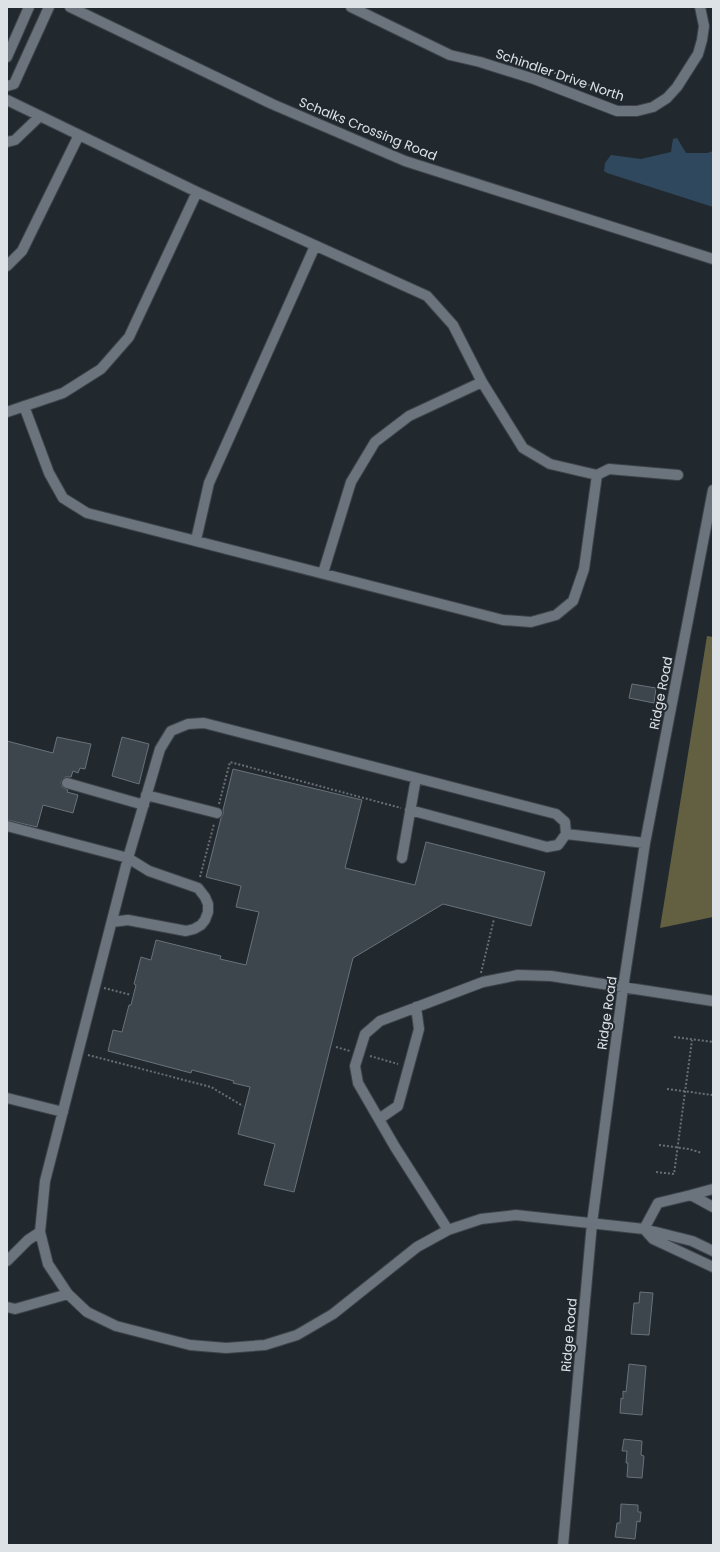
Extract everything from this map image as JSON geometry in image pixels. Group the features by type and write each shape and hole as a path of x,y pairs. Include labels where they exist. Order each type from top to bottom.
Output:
{"street":[{"path":"7,57 29,7"},
{"path":"7,86 14,84 49,7"},
{"name":"Schalks Crossing Road","path":"70,7 272,104 405,161 713,259"},
{"name":"Schindler Drive North","path":"351,7 450,55 480,62 534,79 617,110 637,111 653,107 667,98 698,54 704,26 703,8"},
{"path":"7,100 197,192 427,296 453,326 482,382 523,448 550,464 597,475 608,469 678,475"},
{"path":"7,142 15,140 40,116"},
{"path":"7,266 22,251 79,135"},
{"path":"7,412 63,393 101,369 129,337 197,192"},
{"path":"196,540 209,483 315,246"},
{"path":"693,252 713,254"},
{"path":"323,573 351,482 375,442 409,416 482,382"},
{"path":"24,406 50,473 63,498 87,513 503,620 531,622 556,615 573,601 584,569 597,475"},
{"name":"Ridge Road","path":"563,1545 592,1223 623,988 645,843 713,490"},
{"path":"410,810 547,847 558,845 566,834 565,822 556,814 204,723 188,724 171,732 160,749 128,858 45,1181 40,1232 48,1264 68,1294 87,1312 116,1326 190,1345 226,1348 265,1345 297,1335 332,1314 418,1247 448,1230 481,1219 516,1215 644,1229 692,1241 713,1251"},
{"path":"402,858 416,778"},
{"path":"68,783 145,800 217,813"},
{"path":"7,826 128,858 149,871 198,888 208,904 208,912 201,925 186,931 128,920 112,922"},
{"path":"566,834 645,843"},
{"path":"448,1230 358,1083 355,1066 365,1034 380,1021 483,982 518,975 551,976 713,1001"},
{"path":"379,1119 398,1106 419,1028 416,1007"},
{"path":"7,1098 63,1112"},
{"path":"644,1229 658,1203 713,1189"},
{"path":"691,1195 713,1207"},
{"path":"644,1229 653,1239 713,1266"},
{"path":"7,1261 28,1240 40,1232"},
{"path":"7,1307 15,1309 68,1294"}],"path":[{"path":"533,66 553,72 620,99 626,100"},
{"path":"198,888 230,762 410,810"},
{"path":"483,982 481,975 494,919"},
{"path":"96,986 131,996"},
{"path":"674,1037 713,1042"},
{"path":"656,1172 674,1174 692,1040"},
{"path":"336,1047 409,1067"},
{"path":"88,1055 211,1086 243,1106"},
{"path":"667,1089 713,1095"},
{"path":"659,1145 689,1149 702,1153"}],"shaded area":[{"path":"707,636 713,637 713,917 660,928"}],"water":[{"path":"677,138 686,153 707,153 713,151 713,207 604,171 605,163 611,155 641,159 671,152 673,139"}],"building":[{"path":"632,684 656,688 654,703 629,698"},
{"path":"57,737 91,744 85,769 80,768 78,773 73,771 71,777 65,777 61,782 62,787 68,790 67,792 78,795 73,813 43,805 37,827 7,820 7,741 53,753"},
{"path":"122,737 149,744 139,784 112,776"},
{"path":"233,769 362,800 345,868 415,885 426,842 545,872 531,926 443,904 353,958 294,1192 264,1185 275,1144 238,1134 250,1087 233,1083 234,1081 192,1070 191,1073 108,1051 113,1030 122,1032 129,1005 131,1005 136,985 134,984 141,957 151,960 156,940 221,956 220,959 246,965 259,912 236,907 241,886 206,877 223,814"},
{"path":"640,1292 653,1293 649,1335 631,1334 634,1303 639,1303"},
{"path":"629,1364 646,1366 642,1415 620,1413 623,1391 626,1392"},
{"path":"624,1439 642,1441 641,1455 644,1456 642,1478 627,1477 627,1451 622,1451"},
{"path":"621,1504 638,1505 638,1512 641,1512 640,1522 637,1521 635,1539 615,1537 617,1523 620,1523"}]}
